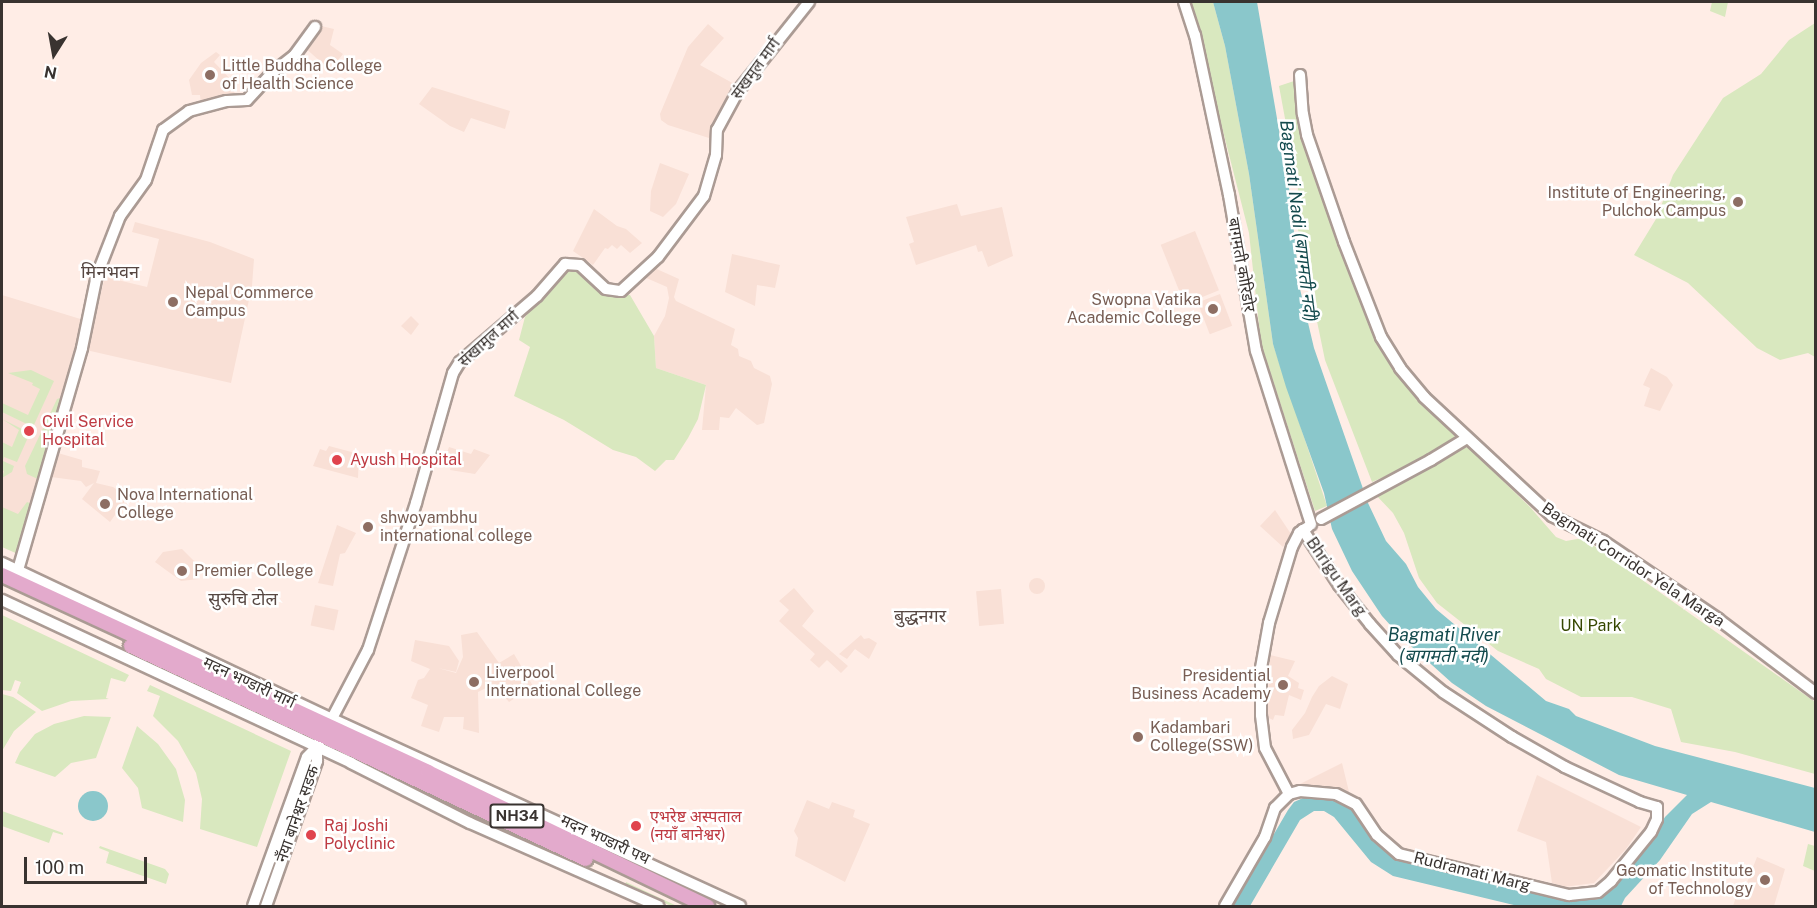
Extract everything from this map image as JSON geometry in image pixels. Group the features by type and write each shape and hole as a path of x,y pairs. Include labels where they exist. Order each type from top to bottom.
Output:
{"highway":[{"name":"मदन भण्डारी मार्ग","path":"2,575 145,655"},
{"name":"मदन भण्डारी मार्ग","path":"2,585 145,655 166,652 324,732"},
{"name":"मदन भण्डारी पथ","path":"324,732 687,906"},
{"name":"मदन भण्डारी पथ","path":"324,732 707,906"}],"street":[{"name":"संखमुल मार्ग","path":"717,144 721,121 738,91 809,2"},
{"name":"बागमती कोरिडोर","path":"1184,2 1195,36 1229,195 1256,351 1312,524"},
{"path":"18,570 82,348 97,274 120,216 146,180 152,154 163,130 189,111 227,101 247,100 272,73 294,56 315,27"},
{"name":"Bagmati Corridor Yela Marga","path":"1300,75 1307,135 1344,242 1381,337 1400,368 1424,397 1552,516 1603,541 1718,619 1815,693"},
{"name":"संखामुल मार्ग","path":"324,732 363,660 381,615 453,373 460,362 537,296 565,264 574,263 584,268 606,289 621,291 628,287 658,257 704,196 717,144"},
{"path":"1225,906 1265,837 1275,808 1289,794 1277,775 1263,740 1261,668 1278,590 1292,547 1312,524 1467,438"},
{"name":"Bhrigu Marg","path":"1312,524 1339,585 1398,655 1443,692 1489,723 1565,767 1640,802 1657,807 1657,819 1651,832 1611,881 1598,892"},
{"path":"2,562 166,652 324,732 470,823 658,906"},
{"path":"2,600 145,655 740,906"},
{"name":"नँया बानेश्वर सडक","path":"253,906 307,757 324,732"},
{"name":"नँया बानेश्वर सडक","path":"266,906 318,761 324,732"},
{"name":"Rudramati Marg","path":"1289,794 1315,790 1346,798 1356,804 1377,836 1399,854 1569,895 1598,892"}],"shaded area":[{"path":"708,24 724,38 700,65 736,85 722,108 709,138 668,125 661,120 660,114 688,47"},
{"path":"317,25 334,29 330,45 343,54 330,70 303,46"},
{"name":"Little Buddha College of Health Science","path":"216,52 220,55 214,62 235,84 232,87 237,98 201,104 200,95 192,95 189,80 201,63"},
{"path":"432,87 510,111 505,129 471,118 464,132 450,126 419,104"},
{"path":"660,163 689,174 676,204 663,217 650,211 651,191"},
{"path":"957,204 961,216 1002,207 1013,256 988,267 982,251 978,252 976,245 916,265 909,244 914,242 906,217"},
{"path":"594,209 617,226 626,229 642,243 630,253 621,245 617,249 612,245 608,249 605,248 593,265 573,251"},
{"name":"Nepal Commerce Campus","path":"135,222 210,242 254,259 252,286 231,383 86,350 105,277 147,287 159,239 132,232"},
{"path":"1195,231 1219,290 1185,304 1161,245"},
{"path":"732,254 780,265 775,288 757,285 755,306 725,292"},
{"path":"650,266 679,279 674,297 676,301 735,329 731,345 738,349 739,356 751,361 754,368 770,376 772,384 764,423 757,425 736,408 729,418 720,417 719,430 702,430 706,385 656,368 654,336 665,316 669,298 667,287 644,277"},
{"name":"Swopna Vatika Academic College","path":"1220,294 1232,326 1210,334 1198,303"},
{"name":"Civil Service Hospital","path":"2,295 87,321 37,502 2,547"},
{"path":"411,316 419,324 411,335 401,326"},
{"path":"1651,368 1667,377 1673,385 1660,411 1644,406 1650,388 1643,385"},
{"name":"Ayush Hospital","path":"329,446 359,454 358,478 313,466 320,449 326,451"},
{"path":"449,447 471,454 474,449 490,455 475,474 450,470 451,466 443,463"},
{"path":"58,453 82,460 82,467 100,471 96,483 113,487 128,497 110,522 82,499 94,483 86,487 81,481 51,477"},
{"path":"1275,510 1291,534 1283,547 1260,526"},
{"path":"337,525 356,533 345,553 340,554 333,586 318,583"},
{"name":"Premier College","path":"182,549 196,563 199,579 181,581 155,562 163,552"},
{"path":"1037,578 1045,586 1037,594 1029,586"},
{"path":"794,588 814,611 802,626 848,666 841,673 827,660 819,668 810,660 815,654 779,621 789,610 779,601"},
{"path":"1001,589 1004,624 979,626 976,591"},
{"path":"315,605 338,610 334,631 311,626"},
{"name":"Liverpool International College","path":"477,632 499,663 514,654 533,686 509,702 494,684 478,692 479,733 463,729 464,717 444,717 439,732 421,726 428,705 411,698 418,680 424,678 430,669 411,661 415,640 449,646 459,661 456,672 438,668 456,673 463,657 461,635"},
{"path":"861,635 864,639 869,638 877,643 869,659 855,649 847,659 839,654"},
{"name":"Presidential Business Academy","path":"1270,655 1295,661 1288,676 1299,683 1298,688 1304,690 1301,700 1289,695 1284,716 1275,715 1273,720 1267,717"},
{"path":"1332,676 1348,684 1340,709 1326,704 1309,735 1293,739 1292,730 1305,713 1312,697 1319,686"},
{"path":"1342,763 1350,796 1325,787 1302,788 1298,785"},
{"path":"1537,775 1641,827 1626,849 1594,883 1564,887 1552,883 1546,842 1517,831"},
{"path":"807,800 829,809 832,802 855,810 853,817 870,824 845,882 795,856 798,838 794,831"},
{"name":"Geomatic Institute of Technology","path":"1757,857 1785,869 1774,906 1733,906 1741,883 1746,885"}],"green space":[{"path":"1190,2 1213,2 1225,46 1249,174 1273,344 1327,506 1315,511 1261,344 1249,233"},
{"path":"1712,2 1728,2 1725,17 1710,11"},
{"name":"Institute of Engineering, Pulchok Campus","path":"1815,23 1815,357 1808,353 1780,360 1757,348 1688,283 1634,255 1656,219 1673,175 1723,98 1761,74 1789,40"},
{"path":"1294,81 1300,126 1392,364 1455,436 1437,454 1372,482 1325,360 1294,210 1298,189 1279,86"},
{"path":"582,271 607,295 630,295 654,336 656,368 706,385 698,419 688,438 674,460 666,460 655,471 636,457 613,450 564,420 514,396 530,347 519,340 525,317 566,272"},
{"path":"31,370 54,381 33,427 2,412 2,403 28,415 40,389 32,385 33,383 8,373"},
{"path":"63,397 42,481 27,474 25,466 57,399"},
{"path":"2,419 30,433 17,462 4,457 3,461 14,466 12,472 2,478 4,471 2,470 2,442 12,447 19,430"},
{"name":"UN Park","path":"1468,447 1530,507 1556,537 1566,541 1583,538 1815,702 1815,774 1735,752 1681,742 1671,709 1632,697 1581,697 1546,679 1539,669 1498,651 1437,603 1419,578 1404,533 1393,513 1375,494 1405,481 1452,452"},
{"path":"27,502 35,505 20,555 2,547 2,507 18,514"},
{"path":"2,615 129,675 125,682 111,678 106,698 109,699 71,701 42,711 17,693 21,682 15,680 11,691 2,690"},
{"path":"150,685 291,751 257,847 200,829 202,799 196,773 178,741 153,716 160,696 147,691"},
{"path":"2,694 13,697 36,712 14,731 2,751"},
{"path":"84,716 111,717 96,758 71,763 55,777 15,763 20,752 35,734 54,724"},
{"path":"137,726 158,744 176,769 185,800 183,822 142,808 138,788 122,768"},
{"path":"2,811 63,833 63,835 53,832 49,843 2,826"},
{"path":"1808,844 1815,846 1815,871 1803,866"},
{"path":"100,846 165,869 169,874 166,884 106,863 109,852 99,848"},
{"path":"626,882 677,906 671,906 625,885"}],"water":[{"name":"Bagmati River (बागमती नदी)","path":"1213,2 1257,2 1290,194 1300,289 1314,348 1368,503 1386,541 1406,564 1418,587 1436,609 1546,701 1569,709 1576,716 1655,746 1815,788 1815,832 1711,802 1692,814 1660,860 1625,898 1621,906 1518,906 1393,876 1371,862 1334,817 1324,811 1314,811 1300,820 1250,906 1232,906 1288,810 1294,802 1303,798 1343,801 1355,810 1384,849 1403,860 1573,901 1599,899 1607,894 1606,891 1653,837 1665,817 1687,795 1619,775 1486,706 1452,683 1402,638 1382,616 1352,571 1332,529 1324,493 1273,344 1249,174 1225,46"},
{"path":"93,791 103,796 108,806 103,816 93,821 83,816 78,806 83,796"}],"place":[{"name":"Little Buddha College of Health Science","path":"210,75"},
{"name":"Institute of Engineering, Pulchok Campus","path":"1738,202"},
{"name":"Nepal Commerce Campus","path":"173,302"},
{"name":"Swopna Vatika Academic College","path":"1213,309"},
{"name":"Civil Service Hospital","path":"29,431"},
{"name":"Ayush Hospital","path":"337,460"},
{"name":"Nova International College","path":"105,504"},
{"name":"shwoyambhu international college","path":"368,527"},
{"name":"Premier College","path":"182,571"},
{"name":"Liverpool International College","path":"474,682"},
{"name":"Presidential Business Academy","path":"1283,685"},
{"name":"Kadambari College(SSW)","path":"1138,737"},
{"name":"एभरेष्ट अस्पताल (नयाँ बानेश्वर)","path":"636,826"},
{"name":"Raj Joshi Polyclinic","path":"311,835"},
{"name":"Geomatic Institute of Technology","path":"1765,880"}],"district":[{"name":"मिनभवन","path":"110,272"},
{"name":"सुरुचि टोल","path":"243,599"},
{"name":"बुद्धनगर","path":"920,616"}],"water label":[{"name":"Bagmati Nadi (बागमती नदी)","path":"1298,221"}]}
